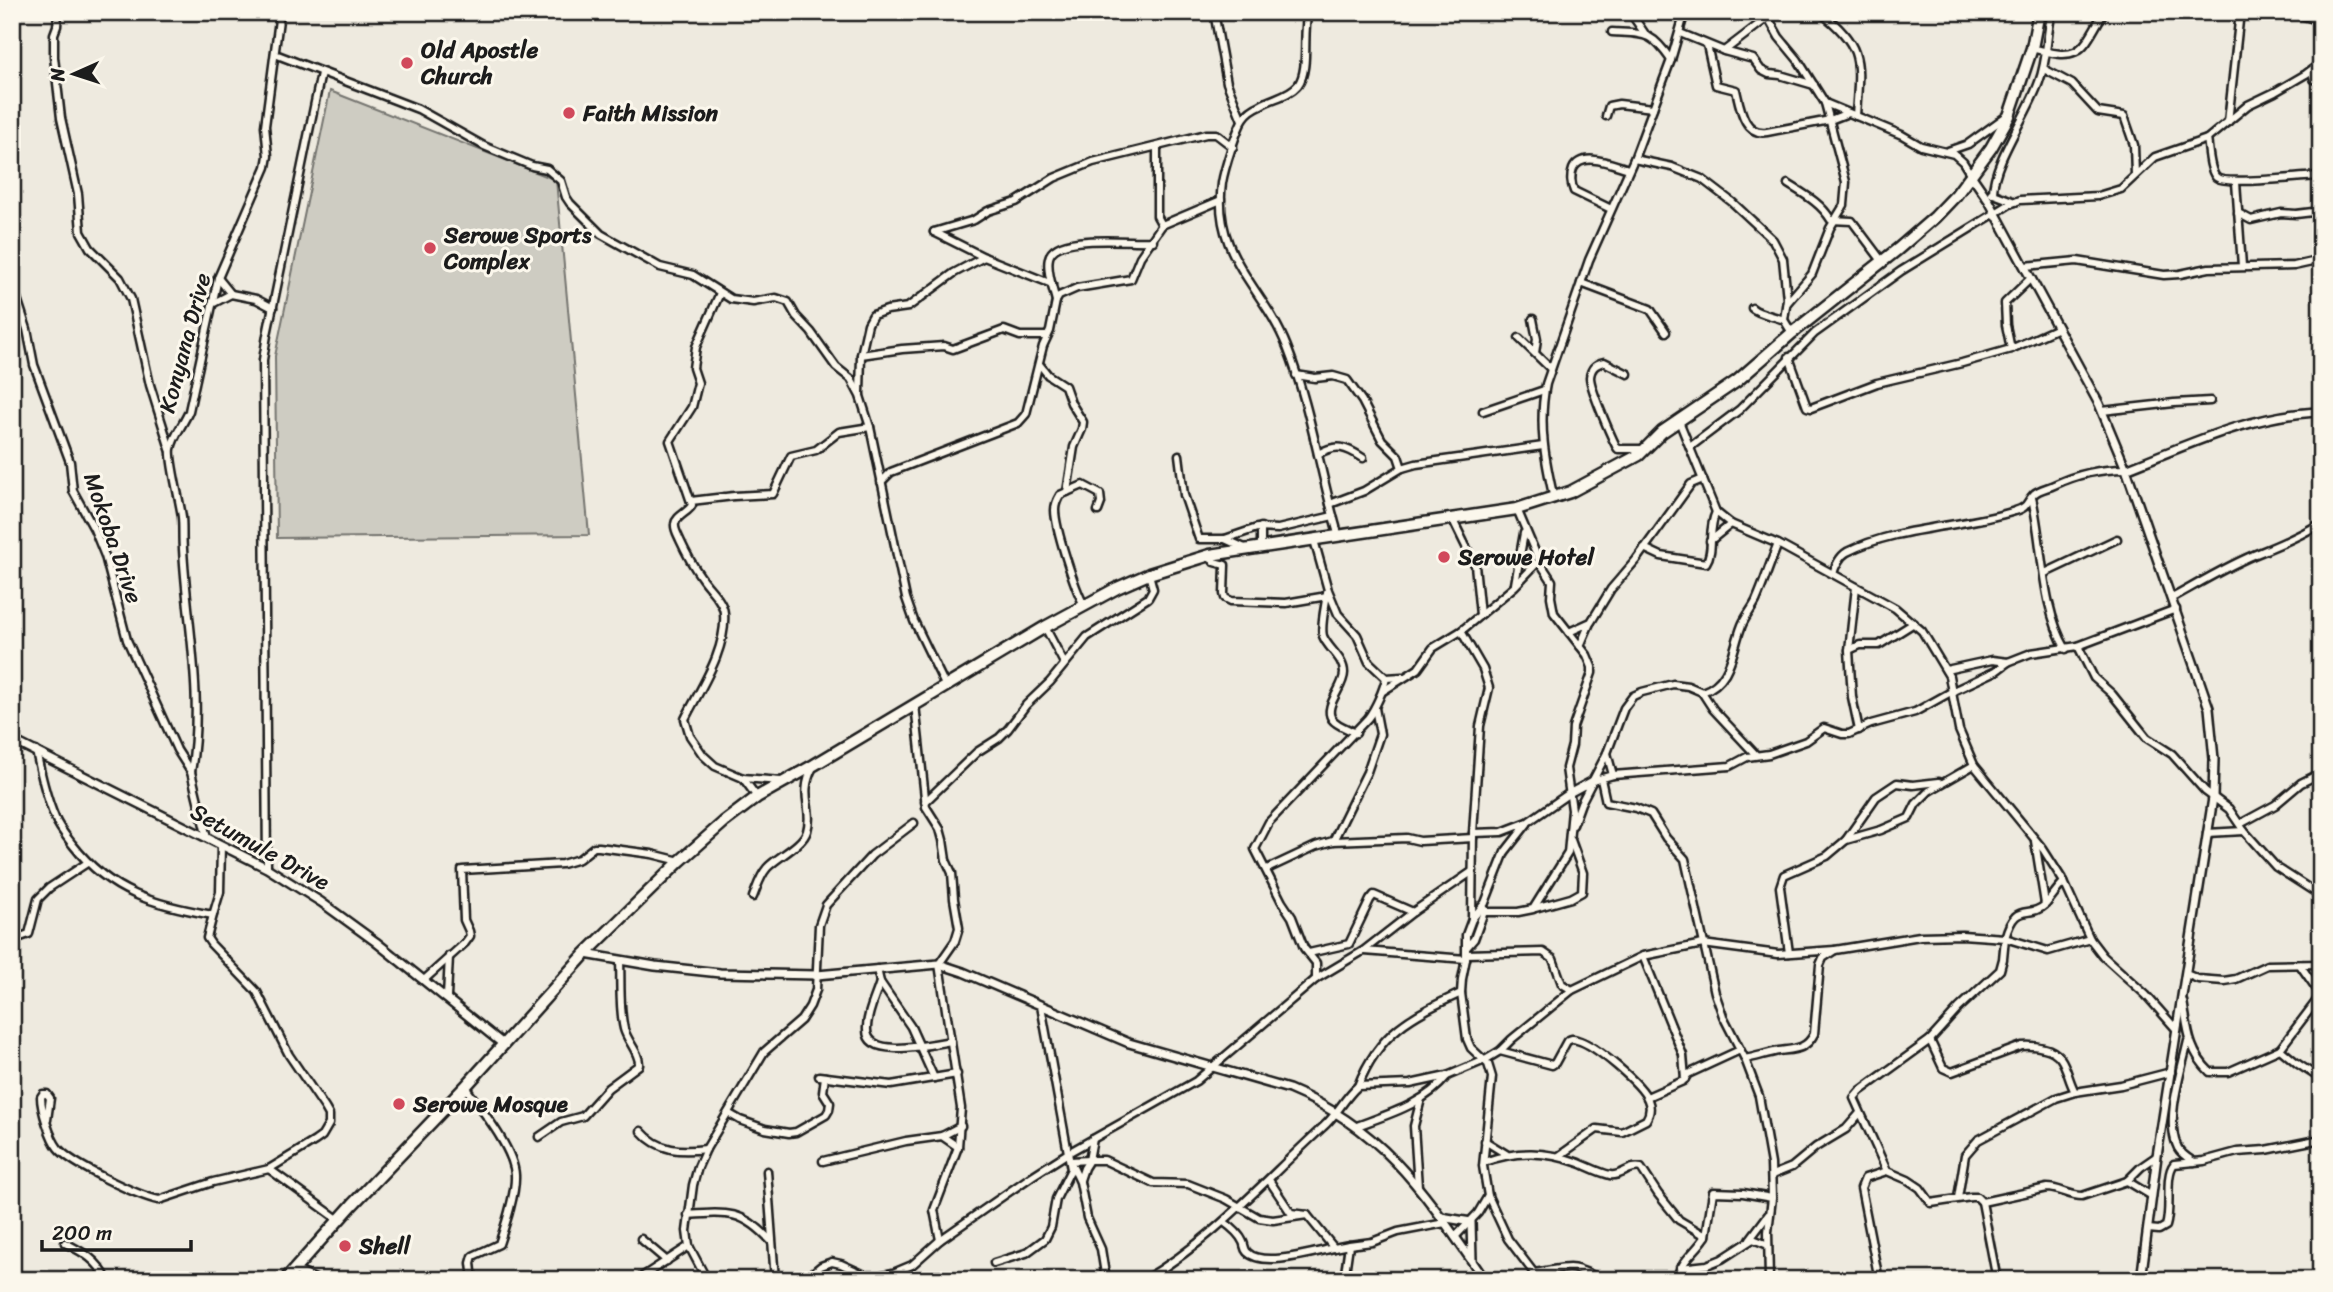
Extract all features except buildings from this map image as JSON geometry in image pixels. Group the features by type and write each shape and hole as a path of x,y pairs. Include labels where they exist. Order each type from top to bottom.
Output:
{"main road":[{"path":"285,1280 585,954 724,822 783,781 1045,627 1149,574 1210,555 1517,509 1554,499 1639,455 1679,421 1737,381 1935,217 1991,148 2010,114 2032,48 2039,12"}],"street":[{"path":"58,12 54,32 57,93 64,138 78,194 81,232 90,248 120,278 131,299 150,386 170,451 182,519 197,695 195,751 191,772"},
{"name":"Konyana Drive","path":"170,451 188,411 218,278 266,167 268,156 265,126 280,12"},
{"path":"1214,12 1227,83 1242,120"},
{"path":"1308,12 1302,77 1296,88 1262,104 1242,120 1222,181 1221,201 1233,257 1266,305 1287,346 1339,537"},
{"path":"1630,12 1645,34 1659,43 1671,60"},
{"path":"1554,499 1543,446 1545,390 1581,283 1634,159 1671,60 1685,12"},
{"path":"1819,12 1841,29 1857,55 1859,65 1856,116"},
{"path":"1993,193 1995,176 2034,98 2044,69 2052,12"},
{"path":"2032,48 2067,54 2082,49 2104,12"},
{"path":"2228,122 2240,12"},
{"path":"2290,12 2321,21"},
{"path":"1724,51 1769,14 1779,37 1798,60 1825,103 1846,182 1844,205 1834,220 1810,277 1787,303"},
{"path":"1612,32 1645,34"},
{"path":"1680,33 1707,45 1753,59 1761,70 1769,74 1816,86"},
{"path":"1707,45 1716,85 1736,90 1743,117 1753,130 1761,133 1830,120 1848,113"},
{"path":"275,54 418,109 484,146 532,166 547,169 561,181 570,203 601,234 660,267 693,275 720,293 742,302 758,302 769,298 788,302 836,367 851,379 860,396 870,427 906,598 914,621 946,687"},
{"path":"1690,447 1739,410 1815,333 1876,287 1996,213 2015,202 2104,195 2126,186 2155,157 2207,139 2248,105 2275,92 2321,63"},
{"path":"2044,69 2071,84 2098,112 2123,116 2134,145 2135,177"},
{"path":"2312,70 2315,79 2321,82"},
{"path":"267,868 263,373 267,335 321,73"},
{"path":"1825,103 1928,149 1948,151 1968,144 2010,114"},
{"path":"1606,116 1609,106 1616,104 1653,108"},
{"path":"1052,284 984,257 934,232 974,220 988,211 1016,202 1054,178 1079,168 1212,133 1222,137 1233,147"},
{"path":"2207,139 2214,174 2220,180 2321,176"},
{"path":"1157,147 1157,216 1162,225"},
{"path":"1948,151 1963,162 1996,213 2102,411 2126,469 2209,708 2214,759 2213,798 2157,1156 2141,1280"},
{"path":"1611,209 1574,191 1571,179 1573,170 1579,161 1592,159 1629,169"},
{"path":"1634,159 1672,167 1702,179 1716,188 1773,240 1781,255 1787,303 1784,320"},
{"path":"2236,181 2242,266"},
{"path":"1788,184 1826,211 1831,219 1852,222 1882,261"},
{"path":"1983,192 2015,202"},
{"path":"1055,301 1070,290 1131,279 1140,257 1162,225 1221,201"},
{"path":"2238,213 2251,220 2281,213 2296,215 2321,211"},
{"path":"881,482 891,472 1018,423 1026,414 1055,301 1049,257 1052,252 1059,247 1088,240 1140,243 1153,241"},
{"path":"860,396 861,355 868,324 873,315 908,307 954,273 984,257"},
{"path":"2025,267 2077,261 2164,275 2208,268 2296,266 2321,260"},
{"path":"218,278 231,294"},
{"path":"2011,349 2006,325 2006,303 2031,278"},
{"name":"Mokoba Drive","path":"12,283 27,329 34,365 70,462 73,491 94,528 105,556 127,640 177,750 191,772 207,838"},
{"path":"1581,283 1650,309 1666,332"},
{"path":"720,293 695,347 693,368 698,383 692,407 670,441 691,501 691,509 677,520 675,528 700,576 719,600 724,615 718,652 685,719 690,736 703,755 715,766 743,778 783,781"},
{"path":"212,304 231,294 256,299 273,308"},
{"path":"1752,308 1756,312 1784,320 1792,333"},
{"path":"1533,319 1537,339 1535,353"},
{"path":"1789,357 1807,407 1811,408 1886,380 2011,349 2058,328"},
{"path":"861,355 944,346 953,349 1004,330 1020,336 1047,336"},
{"path":"1519,338 1551,369"},
{"path":"1628,374 1604,362 1597,363 1590,381 1618,449 1644,449"},
{"path":"1040,365 1048,375 1065,386 1071,403 1083,422 1074,447 1067,492"},
{"path":"1296,374 1315,378 1333,376 1348,380 1382,440 1398,456 1402,468"},
{"path":"1483,411 1545,390"},
{"path":"2102,411 2210,401"},
{"path":"1833,574 1835,566 1845,553 1898,535 1976,522 2015,511 2023,508 2037,492 2068,478 2102,469 2126,469 2260,419 2321,412"},
{"path":"1679,421 1716,512 1731,524 1778,544 1895,608 1914,623 1929,641 1949,676 1959,730 1974,765 2051,862 2064,882 2090,939 2103,956 2146,995 2177,1030"},
{"path":"691,501 773,494 791,456 816,450 839,432 870,427"},
{"path":"1330,504 1364,491 1402,468 1420,463 1543,446"},
{"path":"1318,454 1343,447 1363,458"},
{"path":"1179,454 1184,495 1199,539 1225,539 1261,527 1278,529 1333,516"},
{"path":"1580,646 1611,589 1691,484 1703,479"},
{"path":"1084,606 1074,585 1055,517 1056,501 1081,485 1098,492 1101,498 1098,511"},
{"path":"2032,497 2055,625 2066,649"},
{"path":"1486,912 1534,909 1582,892 1583,873 1571,833 1572,810 1566,768 1573,727 1592,673 1591,664 1554,612 1552,581 1539,561 1517,509"},
{"path":"1644,548 1661,556 1704,564 1709,560 1710,526 1716,512"},
{"path":"1453,520 1475,565 1480,615"},
{"path":"2172,598 2202,579 2262,551 2279,546 2321,523"},
{"path":"1710,541 1731,524"},
{"path":"1261,527 1261,547"},
{"path":"1515,586 1524,530"},
{"path":"1225,539 1247,549"},
{"path":"2045,573 2117,539"},
{"path":"1314,540 1327,593 1338,614 1357,635 1369,662 1386,678 1404,677"},
{"path":"1702,692 1715,686 1730,665 1742,625 1756,601 1778,544"},
{"path":"1210,555 1214,562 1225,565 1224,594 1231,601 1286,603 1327,593"},
{"path":"1333,841 1367,772 1380,734 1376,699 1382,692 1418,669 1433,648 1461,631 1515,586 1539,561"},
{"path":"925,802 976,752 999,738 1087,637 1148,598 1153,589 1149,574"},
{"path":"1856,587 1849,650 1852,697 1858,730"},
{"path":"1327,593 1322,632 1324,640 1345,670 1344,682 1330,707 1331,716 1336,723 1356,733"},
{"path":"1267,869 1333,841 1407,838 1420,841 1502,832 1528,822 1592,781 1613,775 1723,767 1805,741 1824,728 1842,734 1858,730 1915,712 1996,671 2008,662 2031,653 2078,646 2176,609"},
{"path":"1569,632 1591,622"},
{"path":"1849,650 1860,645 1879,645 1914,623"},
{"path":"1045,627 1064,663"},
{"path":"1461,631 1483,669 1489,688 1481,717 1473,836 1472,919"},
{"path":"2078,646 2094,678 2112,694 2147,738 2172,754 2213,798 2229,809 2276,867 2321,896"},
{"path":"1946,670 1992,660 2008,662"},
{"path":"1382,692 1386,678"},
{"path":"1534,909 1564,862 1581,803 1606,753 1624,708 1633,696 1673,684 1702,692 1713,709 1756,755"},
{"path":"915,704 925,802 943,840 952,873 960,928 955,941 939,964 957,1074 961,1126 958,1147 935,1202 934,1217 940,1240"},
{"path":"1316,979 1316,964 1304,947 1292,916 1255,849 1269,821 1356,733 1375,708"},
{"name":"Setumule Drive","path":"12,740 267,868 321,901 447,997 503,1044"},
{"path":"36,751 47,797 56,820 88,863 107,880 153,902 213,915"},
{"path":"1606,753 1613,775"},
{"path":"753,897 762,873 806,835 808,823 805,786 814,765"},
{"path":"1846,840 1909,818 1916,804 1929,791 1974,765"},
{"path":"2207,833 2242,828 2301,783 2321,773"},
{"path":"743,778 757,797"},
{"path":"1601,779 1606,803 1636,808 1651,814 1666,838 1685,859 1718,1005 1745,1059 1759,1096 1772,1175 1772,1198 1768,1215 1769,1280"},
{"path":"1789,953 1780,887 1784,875 1833,853 1846,840 1876,797 1897,783 1913,785 1942,782"},
{"path":"707,1280 689,1246 688,1215 692,1185 706,1149 768,1046 806,1013 816,990 819,925 826,905 872,855 914,822"},
{"path":"1528,822 1505,852 1485,903 1472,919 1466,935 1461,993 1467,1039 1471,1048 1485,1060 1492,1072 1483,1176 1488,1196 1504,1231 1534,1273 1567,1266 1602,1280"},
{"path":"2034,838 2045,904"},
{"path":"47,1121 57,1146 69,1158 154,1199 164,1199 213,1182 270,1169 322,1136 328,1126 329,1115 289,1055 257,992 211,944 207,933 221,885 221,845"},
{"path":"424,980 466,943 470,936 464,920 462,870 562,864 579,859 594,847 652,854 680,861"},
{"path":"2038,867 2051,862"},
{"path":"12,940 29,934 38,899 49,888 88,863"},
{"path":"804,1280 821,1266 832,1262 869,1276 893,1273 912,1265 940,1240 1070,1159 1093,1139 1196,1081 1316,979 1363,951 1413,912 1473,871"},
{"path":"1887,1171 1854,1101 1857,1093 1930,1041 1959,1008 2000,970 2005,938 2016,915 2045,904 2064,882"},
{"path":"1309,953 1349,944 1374,895 1413,912"},
{"path":"1466,953 1486,912 1485,903"},
{"path":"1358,1086 1410,1084 1447,1076 1485,1060 1500,1051 1572,990 1643,956 1703,944 1789,953 1835,950 1920,936 1962,935 2005,938 2048,951 2090,939"},
{"path":"1745,1059 1795,1050 1813,1037 1820,965 1824,958 1835,950"},
{"path":"1363,951 1544,951 1553,959 1562,984 1572,990"},
{"path":"585,954 720,973 817,975 939,964 1129,1044 1289,1089 1357,1126 1384,1149 1418,1187 1485,1280"},
{"path":"447,997 449,956"},
{"path":"1643,956 1683,1055 1685,1079"},
{"path":"539,1137 561,1122 583,1116 608,1088 639,1065 640,1060 625,1031 620,961"},
{"path":"2186,974 2198,979 2224,981 2236,979 2267,965 2321,964"},
{"path":"2182,998 2189,1035 2197,1058 2210,1072 2228,1072 2280,1049 2321,995 2300,965"},
{"path":"877,969 880,982 921,1046 934,1078"},
{"path":"880,982 866,1027 871,1042 882,1048 951,1041"},
{"path":"1147,1279 1224,1222 1269,1180 1358,1086 1366,1063 1394,1030 1422,1011 1461,993"},
{"path":"995,1263 1026,1253 1045,1239 1051,1227 1056,1199 1071,1169 1041,1006"},
{"path":"2189,1035 2179,1077 2173,1127 2182,1154 2194,1162"},
{"path":"1500,1051 1552,1065 1567,1041 1579,1040 1628,1076 1647,1097 1650,1109 1646,1121 1622,1132 1597,1129 1559,1156"},
{"path":"1930,1041 1943,1068 1952,1072 2022,1046 2055,1051 2061,1058 2075,1092"},
{"path":"1647,1097 1740,1049"},
{"path":"2280,1049 2321,1079"},
{"path":"1958,1198 1965,1155 1978,1140 2056,1098 2171,1072"},
{"path":"728,1113 765,1129 796,1132 826,1115 829,1110 830,1103 823,1092 822,1076 891,1085 957,1074"},
{"path":"1357,1126 1421,1099 1447,1076"},
{"path":"464,1087 492,1124 504,1144 515,1172 500,1241 498,1245 473,1256 473,1280"},
{"path":"1418,1187 1414,1126 1421,1099"},
{"path":"1772,1175 1792,1167 1808,1153 1846,1129 1860,1113"},
{"path":"823,1161 906,1140 942,1136 961,1126"},
{"path":"641,1131 648,1138 674,1151 706,1149"},
{"path":"942,1136 958,1147"},
{"path":"1080,1182 1089,1160 1093,1139"},
{"path":"2148,1229 2159,1230 2165,1226 2170,1203 2168,1189 2171,1167 2175,1163 2321,1139"},
{"path":"1485,1141 1506,1154"},
{"path":"1484,1163 1506,1154 1559,1156 1610,1175 1638,1167 1679,1220 1706,1236"},
{"path":"1982,1202 2047,1188 2082,1196 2127,1181 2157,1156"},
{"path":"1070,1159 1104,1160 1153,1183 1188,1184 1259,1218 1273,1220 1307,1215"},
{"path":"1070,1159 1080,1182 1085,1212 1101,1249 1107,1280"},
{"path":"270,1169 339,1220"},
{"path":"767,1171 775,1280"},
{"path":"1880,1280 1861,1188 1865,1178 1887,1171 1920,1188 1931,1203 1976,1197 1982,1202 1997,1280"},
{"path":"1269,1180 1291,1213 1307,1215 1334,1248"},
{"path":"2127,1181 2152,1196"},
{"path":"1676,1280 1680,1268 1706,1236 1713,1192 1772,1198"},
{"path":"1455,1237 1471,1222 1488,1196"},
{"path":"688,1215 739,1215 760,1228 771,1241"},
{"path":"1680,1268 1707,1265 1722,1259 1748,1241 1768,1215"},
{"path":"1224,1222 1233,1229 1245,1250 1253,1256 1279,1259 1372,1242 1443,1220 1471,1222"},
{"path":"1471,1222 1472,1260"},
{"path":"640,1240 667,1261"},
{"path":"1748,1241 1759,1240 1768,1245"},
{"path":"65,1242 86,1253 97,1263 107,1280"},
{"path":"1344,1280 1349,1245"},
{"path":"637,1280 689,1246"},
{"path":"294,1270 316,1280"}],"shaded area":[{"name":"Serowe Sports Complex","path":"330,91 556,180 589,535 277,538 275,356"}],"place":[{"name":"Old Apostle Church","path":"407,63"},
{"name":"Faith Mission","path":"569,113"},
{"name":"Serowe Sports Complex","path":"430,248"},
{"name":"Serowe Hotel","path":"1444,557"},
{"name":"Serowe Mosque","path":"399,1104"},
{"name":"Shell","path":"345,1246"}]}
